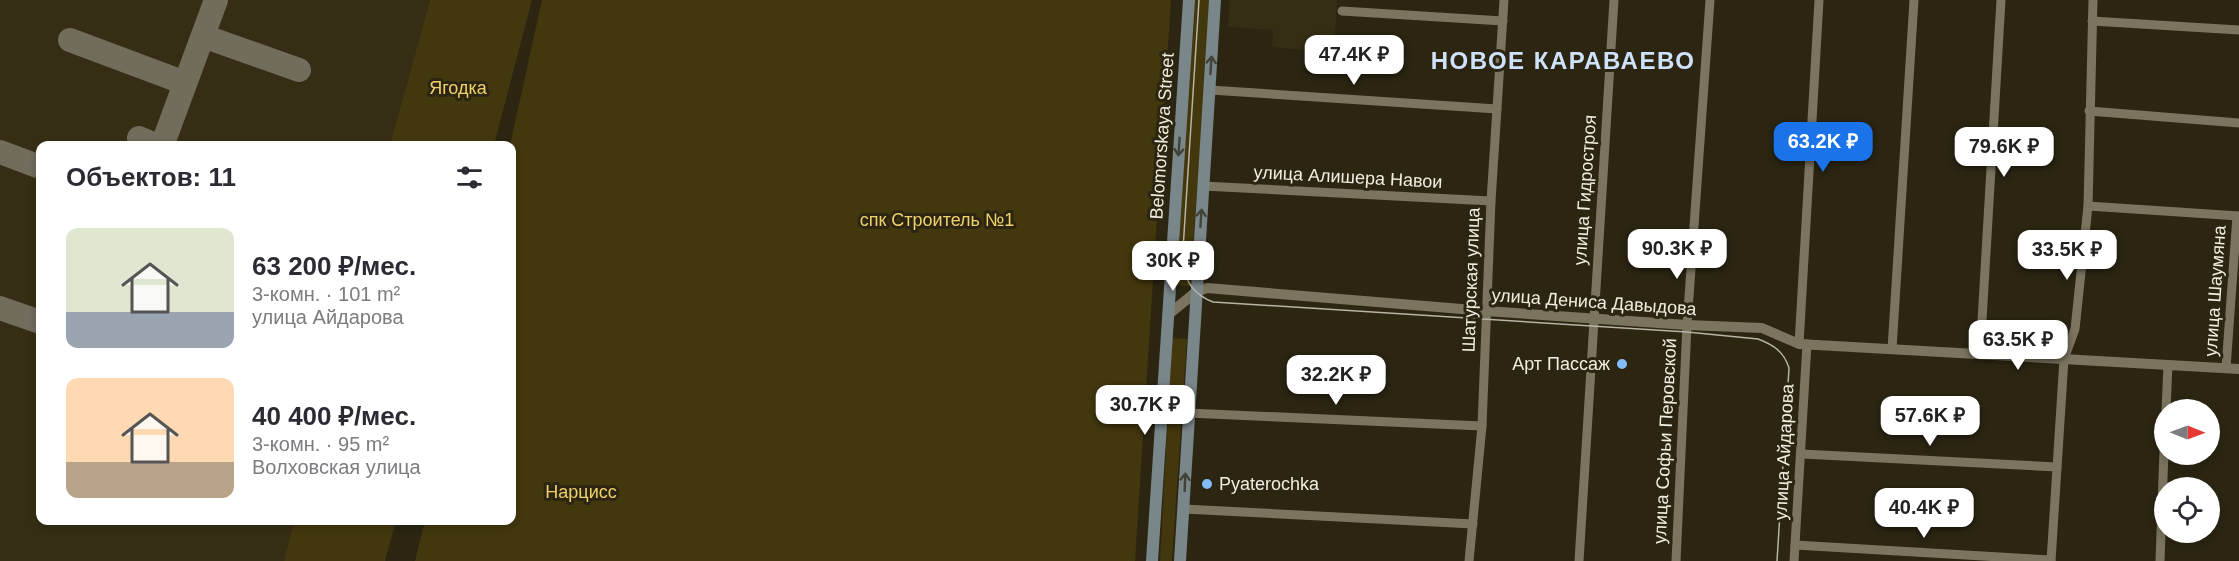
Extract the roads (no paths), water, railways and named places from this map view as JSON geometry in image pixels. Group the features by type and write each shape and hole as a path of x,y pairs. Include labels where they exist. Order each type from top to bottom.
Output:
{"main road":[{"name":"Belomorskaya Street","path":"1152,561 1189,0"},
{"path":"1180,561 1215,0"}],"street":[{"name":"Шатурская улица","path":"1469,561 1482,426 1491,201 1504,0"},
{"name":"улица Гидростроя","path":"1579,561 1614,0"},
{"name":"улица Софьи Перовской","path":"1676,561 1687,326 1710,0"},
{"name":"улица Айдарова","path":"1794,561 1802,454 1803,344 1819,0"},
{"path":"1892,349 1914,0"},
{"path":"1980,354 2001,0"},
{"path":"1796,545 2051,560 2064,359 2076,329 2088,206 2093,0"},
{"path":"1342,11 1503,21"},
{"path":"2092,21 2239,30"},
{"path":"1210,90 1497,109"},
{"path":"2089,111 2239,123"},
{"name":"улица Алишера Навои","path":"1203,186 1491,201"},
{"path":"2088,206 2238,216"},
{"name":"улица Шаумяна","path":"2226,368 2238,216"},
{"name":"улица Дениса Давыдова","path":"1196,292 1208,288 1687,326 1762,328 1803,344 2239,369"},
{"path":"1168,314 1196,292"},
{"path":"2166,399 2168,365"},
{"path":"1188,413 1482,426"},
{"path":"1802,454 2057,467"},
{"path":"2160,561 2164,465"},
{"path":"1184,509 1473,524"}],"tram line":[{"path":"1199,0 1182,265 1186,278 1197,292 1213,302 1687,332 1764,341 1781,353 1789,368 1777,561"}],"place":[{"name":"Арт Пассаж","path":"1622,364"},
{"name":"Pyaterochka","path":"1207,484"}],"district":[{"name":"НОВОЕ КАРАВАЕВО","path":"1563,61"}],"park label":[{"name":"Ягодка","path":"458,88"},
{"name":"спк Строитель №1","path":"937,220"},
{"name":"Нарцисс","path":"581,492"}]}
